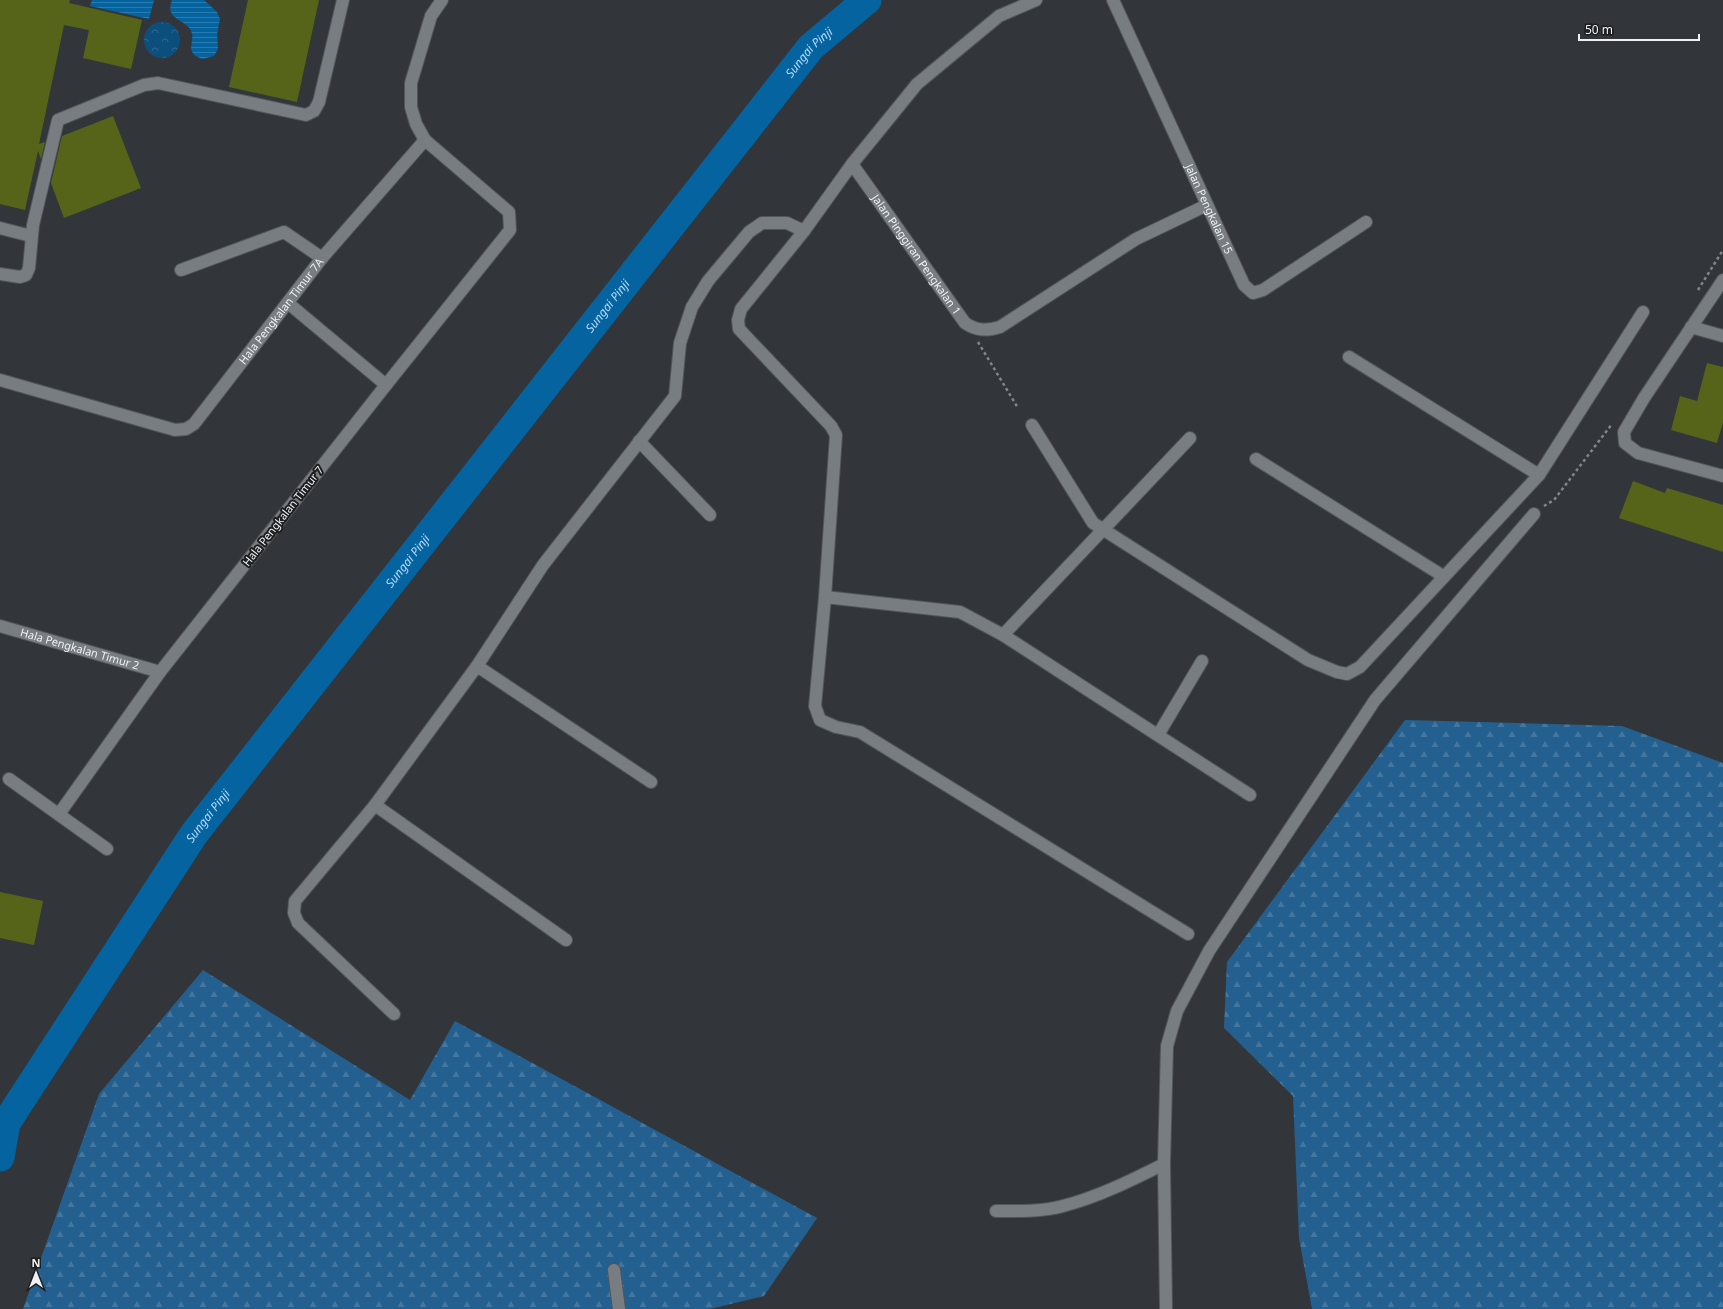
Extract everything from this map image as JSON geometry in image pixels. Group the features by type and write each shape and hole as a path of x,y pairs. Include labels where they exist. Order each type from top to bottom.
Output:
{"street":[{"path":"0,274 20,277 26,275 29,268 31,236 58,120 144,85 158,83 306,115 314,111 319,102 343,0"},
{"path":"425,140 416,124 411,107 411,83 431,16 442,0"},
{"path":"1036,0 999,16 917,84 852,164 804,231 741,309 738,320 739,329 831,426 836,435 825,597 815,706 820,720 836,727 860,732 1188,934"},
{"name":"Jalan Pengkalan 15","path":"1113,0 1244,285 1253,293 1263,290 1366,222"},
{"name":"Hala Pengkalan Timur 7","path":"59,814 160,672 510,230 510,212 425,140"},
{"name":"Hala Pengkalan Timur 7A","path":"0,380 175,430 186,429 194,424 322,258 425,140"},
{"name":"Jalan Pinggiran Pengkalan 1","path":"852,164 965,323 978,330"},
{"path":"978,330 990,330 1000,327 1136,239 1207,204"},
{"path":"394,1014 298,923 294,913 295,901 375,805 477,666 543,564 675,396 680,343 692,307 708,281 749,232 762,223 787,223 804,231"},
{"path":"0,228 31,236"},
{"path":"181,270 284,232 322,258"},
{"path":"1723,280 1644,398 1624,432 1625,443 1638,453 1723,476"},
{"path":"288,303 386,385"},
{"path":"1032,425 1093,523 1302,656 1337,672 1347,674 1360,667 1443,576 1539,475 1643,312"},
{"path":"1691,327 1723,336"},
{"path":"1349,357 1539,475"},
{"path":"1004,635 1190,438"},
{"path":"639,441 710,514"},
{"path":"1256,459 1443,576"},
{"path":"1166,1309 1164,1290 1164,1164 1167,1046 1176,1011 1209,951 1375,700 1534,514"},
{"path":"825,597 960,612 1004,635 1250,795"},
{"name":"Hala Pengkalan Timur 2","path":"0,626 160,672"},
{"path":"1158,735 1202,661"},
{"path":"477,666 651,782"},
{"path":"8,779 107,849"},
{"path":"375,805 566,940"},
{"path":"996,1211 1036,1210 1063,1206 1121,1185 1164,1164"},
{"path":"614,1270 619,1309"}],"path":[{"path":"978,330 977,341 1018,408"}],"green space":[{"path":"165,22 175,27 179,33 179,47 175,53 169,57 159,58 149,53 145,47 144,37 149,27 155,23"},
{"path":"1405,720 1622,726 1723,763 1723,1309 1312,1309 1299,1238 1293,1096 1224,1028 1227,962"},
{"path":"203,970 410,1100 455,1021 817,1218 764,1296 710,1309 23,1309 99,1094"}],"shaded area":[{"path":"92,0 154,0 149,19 90,6"},
{"path":"172,0 204,0 217,12 220,19 217,34 218,49 214,56 203,59 193,53 191,50 192,33 187,25 175,18 173,15 170,6"}],"building":[{"path":"0,0 70,0 69,3 142,20 131,69 83,58 89,30 64,25 39,144 45,142 41,159 38,151 25,210 0,204"},
{"path":"248,0 319,0 297,102 229,87"},
{"path":"113,116 141,188 64,218 51,183 62,136"},
{"path":"1707,363 1723,367 1723,422 1717,443 1671,430 1680,396 1697,401"},
{"path":"1633,481 1665,493 1667,488 1723,505 1723,552 1619,518"},
{"path":"0,892 43,901 34,945 0,938"}],"waterway":[{"name":"Sungai Pinji","path":"0,1157 6,1123 194,834 811,47 867,0"}]}
